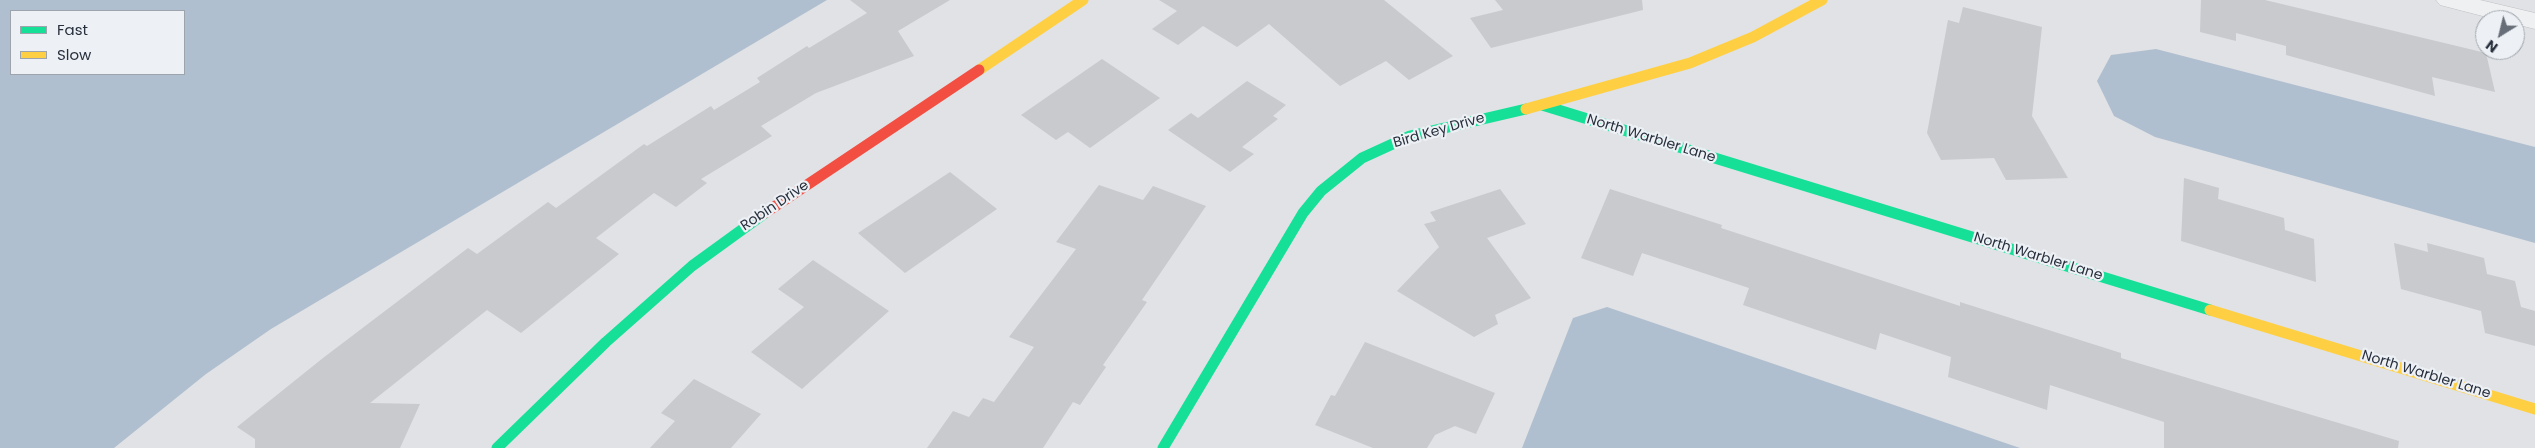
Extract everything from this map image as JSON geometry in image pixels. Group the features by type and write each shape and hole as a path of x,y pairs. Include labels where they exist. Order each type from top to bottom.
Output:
{"street":[{"name":"Robin Drive","path":"497,448 606,342 692,266 746,225 1083,0"},
{"name":"Bird Key Drive","path":"1163,448 1303,213 1333,180 1362,158 1410,136 1542,105 1690,62 1752,37 1822,0"},
{"path":"2448,0 2535,21"},
{"name":"North Warbler Lane","path":"1542,105 2535,409"}],"water":[{"path":"0,0 827,0 271,329 206,374 114,448 0,448"},
{"path":"2156,49 2535,147 2535,243 2155,137 2114,116 2097,81 2111,55"},
{"path":"1607,307 2020,448 1522,448 1573,318"}],"building":[{"path":"850,0 950,0 898,31 914,56 816,93 761,126 772,136 701,179 707,183 676,207 654,193 596,238 619,254 521,333 487,310 370,403 420,404 400,448 255,448 255,439 237,427 323,358 468,248 477,254 548,202 556,208 644,144 647,146 711,106 714,110 760,82 757,78 807,46 809,48 867,13"},
{"path":"1159,0 1384,0 1453,56 1409,80 1386,61 1340,86 1269,24 1237,47 1203,26 1178,45 1152,29 1177,11"},
{"path":"1495,0 1642,0 1643,10 1491,48 1470,18 1503,10"},
{"path":"2201,0 2265,0 2475,50 2475,60 2488,60 2495,92 2432,77 2435,96 2286,55 2286,46 2236,33 2236,41 2200,32"},
{"path":"1963,7 2042,27 2032,116 2068,178 2006,180 1994,158 1941,160 1927,133 1948,20 1959,23"},
{"path":"1102,59 1160,98 1090,148 1068,132 1056,140 1021,115"},
{"path":"1247,81 1286,105 1273,116 1278,119 1242,147 1254,154 1230,172 1168,130 1191,113 1198,118"},
{"path":"950,172 997,209 905,273 858,233"},
{"path":"2184,178 2219,188 2218,199 2284,218 2285,230 2314,239 2316,282 2181,241"},
{"path":"1099,185 1143,200 1153,186 1206,206 1142,300 1147,302 1103,365 1106,367 1080,405 1073,402 1043,448 927,448 953,411 969,417 983,398 994,402 1034,347 1009,337 1076,249 1056,242"},
{"path":"1500,189 1526,224 1487,238 1531,298 1495,315 1498,324 1474,337 1397,291 1439,247 1424,224 1436,221 1430,212"},
{"path":"1610,189 1722,225 1721,228 1960,306 1960,302 2121,353 2121,358 2399,441 2398,448 2164,448 2164,422 2050,385 2047,410 1948,377 1951,357 1880,333 1876,350 1743,305 1749,288 1642,253 1633,276 1581,258"},
{"path":"2394,243 2428,252 2427,243 2484,258 2487,274 2515,281 2521,307 2535,311 2535,346 2485,333 2481,311 2401,289"},
{"path":"813,260 889,311 802,389 751,352 804,307 778,289"},
{"path":"1365,342 1495,393 1476,434 1455,426 1435,435 1427,448 1373,448 1315,425 1331,395 1335,396"},
{"path":"694,379 761,414 731,448 650,448 675,421 661,413"}],"traffic: fast":[{"path":"1542,105 2210,310"},
{"path":"1163,448 1303,213 1321,191 1362,158 1410,136 1526,109"},
{"path":"497,448 606,342 692,266 765,213"}],"traffic: slow":[{"path":"979,70 1083,0"},
{"path":"1526,109 1690,63 1753,37 1822,0"},
{"path":"2210,310 2535,409"}],"traffic: jam":[{"path":"765,213 979,70"}]}
